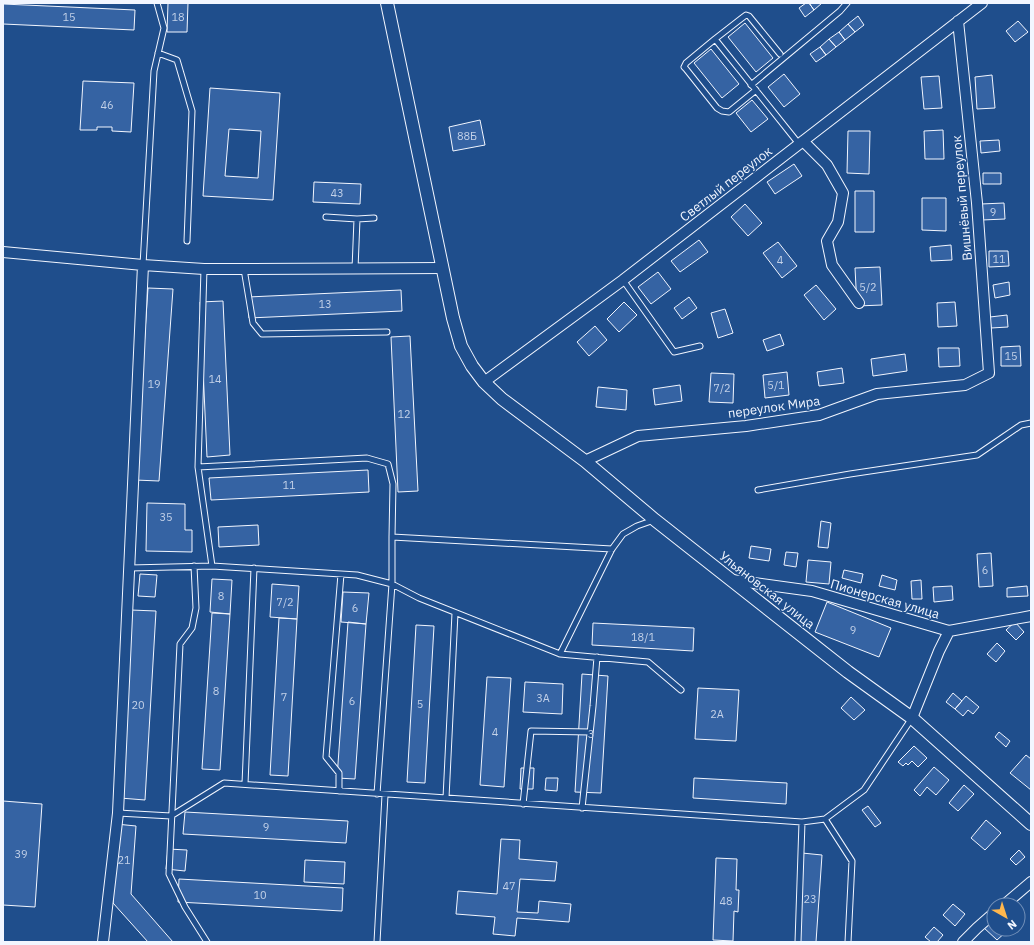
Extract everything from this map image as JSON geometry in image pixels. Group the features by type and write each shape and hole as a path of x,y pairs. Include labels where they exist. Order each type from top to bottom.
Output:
{"street":[{"name":"Ульяновская улица","path":"387,3 453,318 461,346 472,366 484,382 502,399 585,461 656,520 848,672 912,718 1031,824"},
{"name":"Светлый переулок","path":"484,382 623,280 982,3"},
{"name":"Вишнёвый переулок","path":"958,21 977,203 989,373"},
{"path":"801,143 827,165 843,193 838,222 827,242 832,265 859,303"},
{"path":"3,252 204,269 442,268"},
{"path":"103,942 118,813 143,265"},
{"name":"переулок Мира","path":"585,461 638,436 746,426 819,415 877,394 965,385 989,373"},
{"name":"Пионерская улица","path":"732,580 812,591 948,631 1031,616"},
{"path":"912,718 948,631"},
{"path":"1013,897 1031,882"},
{"path":"963,942 986,920"}],"lane":[{"path":"143,265 154,71 164,28 157,3"},
{"path":"751,85 848,3"},
{"path":"756,90 729,112 722,111 717,108 684,67 686,63 746,15 749,16 780,54"},
{"path":"715,39 751,85 801,143"},
{"path":"158,53 177,60 192,111 187,241"},
{"path":"326,217 357,219 374,218"},
{"path":"355,269 357,219"},
{"path":"204,269 198,467 212,566"},
{"path":"244,269 253,323 262,334 387,332"},
{"path":"623,280 674,352 700,346"},
{"path":"758,490 850,474 977,455 1021,425 1031,422"},
{"path":"198,467 367,458 388,464 393,484 392,584 377,794"},
{"path":"560,654 612,549 623,534 637,526 656,520"},
{"path":"392,536 612,549"},
{"path":"194,566 196,608 192,628 180,644 169,874 185,906 207,942"},
{"path":"130,568 212,566 357,575 392,584 419,598 560,654 648,662 681,690"},
{"path":"244,784 254,568"},
{"path":"339,791 339,773 326,757 341,574"},
{"path":"446,798 456,613"},
{"path":"582,808 597,657"},
{"path":"118,813 172,816 224,783 802,822 825,818 864,790 912,718"},
{"path":"523,804 531,731 590,732"},
{"path":"377,942 385,794"},
{"path":"825,818 852,861 848,942"},
{"path":"798,942 802,822"}],"building":[{"path":"168,3 188,3 187,32 167,32"},
{"path":"806,3 809,3 814,10 805,17 799,8"},
{"path":"809,3 822,3 814,10"},
{"path":"3,4 135,10 134,30 3,24"},
{"path":"858,16 864,25 855,32 848,24"},
{"path":"1018,21 1028,32 1015,42 1006,31"},
{"path":"745,23 773,58 756,72 728,37"},
{"path":"848,24 855,32 845,40 839,32"},
{"path":"839,32 845,40 836,47 829,39"},
{"path":"829,39 836,47 826,55 820,47"},
{"path":"820,47 826,55 816,62 810,54"},
{"path":"711,49 739,84 722,98 694,63"},
{"path":"784,74 800,94 784,107 768,87"},
{"path":"992,75 995,108 977,109 975,77"},
{"path":"939,76 942,108 924,109 921,77"},
{"path":"83,81 134,83 131,132 112,131 112,127 97,127 97,130 80,130"},
{"path":"210,88 280,93 273,200 203,196","holes":["229,129 261,131 258,178 225,176"]},
{"path":"752,100 768,119 751,132 736,113"},
{"path":"480,120 485,145 453,151 449,127"},
{"path":"943,130 944,159 925,159 924,131"},
{"path":"848,131 870,131 869,174 847,173"},
{"path":"999,140 1000,151 981,153 980,141"},
{"path":"794,164 802,176 775,194 767,182"},
{"path":"983,173 1001,173 1001,184 983,184"},
{"path":"314,182 361,184 360,204 313,202"},
{"path":"855,191 874,191 874,232 855,232"},
{"path":"922,198 946,198 946,231 922,230"},
{"path":"1004,203 1005,219 982,220 981,204"},
{"path":"745,204 762,223 748,236 731,217"},
{"path":"699,240 708,252 680,272 671,261"},
{"path":"778,242 797,266 782,278 763,253"},
{"path":"951,245 952,260 931,261 930,247"},
{"path":"989,251 1008,251 1009,266 989,267"},
{"path":"880,267 882,305 857,306 855,268"},
{"path":"658,272 671,289 651,304 638,287"},
{"path":"1009,282 1010,295 995,298 993,285"},
{"path":"816,285 836,309 824,320 804,295"},
{"path":"148,288 173,289 159,481 135,480"},
{"path":"401,290 402,311 249,318 248,297"},
{"path":"689,297 697,308 682,319 674,308"},
{"path":"223,301 230,455 207,457 200,302"},
{"path":"624,302 637,315 619,332 607,319"},
{"path":"955,302 957,326 938,327 937,303"},
{"path":"725,309 733,333 718,338 711,313"},
{"path":"1007,315 1008,327 991,328 990,317"},
{"path":"595,326 607,340 589,356 577,342"},
{"path":"780,334 784,345 767,351 763,340"},
{"path":"410,336 418,491 398,492 391,337"},
{"path":"1020,346 1021,366 1001,366 1001,347"},
{"path":"938,348 959,348 960,366 939,367"},
{"path":"905,354 907,371 873,376 871,359"},
{"path":"842,368 844,383 819,386 817,372"},
{"path":"787,372 789,395 765,398 763,375"},
{"path":"711,373 734,374 733,403 709,402"},
{"path":"680,385 682,401 655,405 653,389"},
{"path":"598,387 627,390 626,410 596,407"},
{"path":"368,470 369,492 211,500 209,478"},
{"path":"147,503 185,504 185,530 192,530 192,552 146,551"},
{"path":"821,521 831,523 828,548 818,547"},
{"path":"258,525 259,545 219,547 218,527"},
{"path":"751,546 771,549 769,561 749,558"},
{"path":"786,552 798,553 796,567 784,565"},
{"path":"991,553 993,586 979,587 977,554"},
{"path":"808,560 831,562 829,584 806,582"},
{"path":"844,570 863,574 861,583 842,578"},
{"path":"140,574 157,575 155,597 138,596"},
{"path":"882,575 897,580 895,590 879,586"},
{"path":"212,579 232,580 230,614 210,612"},
{"path":"921,580 922,599 912,599 911,581"},
{"path":"272,584 299,586 297,619 270,617"},
{"path":"952,586 953,600 934,602 933,587"},
{"path":"1027,586 1028,596 1007,597 1007,588"},
{"path":"343,592 369,593 366,624 341,622"},
{"path":"827,602 891,628 879,657 815,632"},
{"path":"131,610 156,611 145,800 120,798"},
{"path":"212,613 230,614 220,770 202,769"},
{"path":"279,618 297,619 288,776 270,775"},
{"path":"348,622 366,624 355,779 337,778"},
{"path":"1015,622 1024,632 1016,640 1006,630"},
{"path":"593,623 694,628 693,651 592,645"},
{"path":"416,625 434,626 425,783 407,782"},
{"path":"997,643 1005,651 996,662 987,654"},
{"path":"582,674 608,676 601,793 575,792"},
{"path":"487,677 511,678 504,787 480,785"},
{"path":"525,682 563,684 562,714 523,712"},
{"path":"698,688 739,690 736,741 695,739"},
{"path":"953,693 962,701 955,709 946,702"},
{"path":"966,696 979,707 973,714 968,710 963,716 955,709"},
{"path":"851,697 865,710 854,720 841,708"},
{"path":"999,732 1010,741 1006,747 995,737"},
{"path":"914,746 927,758 918,767 912,761 908,765 906,763 903,766 898,762"},
{"path":"1026,755 1031,759 1031,790 1010,773"},
{"path":"934,767 949,780 936,795 927,787 920,796 914,790"},
{"path":"521,768 534,768 533,789 520,789"},
{"path":"546,778 558,778 557,791 545,790"},
{"path":"694,778 787,783 786,804 693,798"},
{"path":"964,785 974,794 958,811 949,803"},
{"path":"3,801 42,804 35,907 3,905"},
{"path":"868,806 881,823 875,827 862,810"},
{"path":"185,812 348,821 346,843 183,834"},
{"path":"986,820 1001,833 985,850 971,838"},
{"path":"116,824 136,826 131,894 173,942 148,942 113,903"},
{"path":"501,839 520,840 519,859 557,862 555,881 520,879 517,912 538,913 539,901 571,904 569,922 517,918 515,936 493,934 495,917 456,914 458,891 497,894"},
{"path":"168,849 187,850 185,871 166,869"},
{"path":"1019,850 1025,857 1016,865 1010,859"},
{"path":"802,853 822,855 816,942 798,942"},
{"path":"716,858 737,859 736,890 739,890 738,912 734,911 733,941 713,940"},
{"path":"305,860 345,862 344,884 304,882"},
{"path":"179,879 343,888 342,911 178,902"},
{"path":"953,904 965,914 955,926 943,915"},
{"path":"934,927 943,935 937,942 931,942 925,937"}]}
